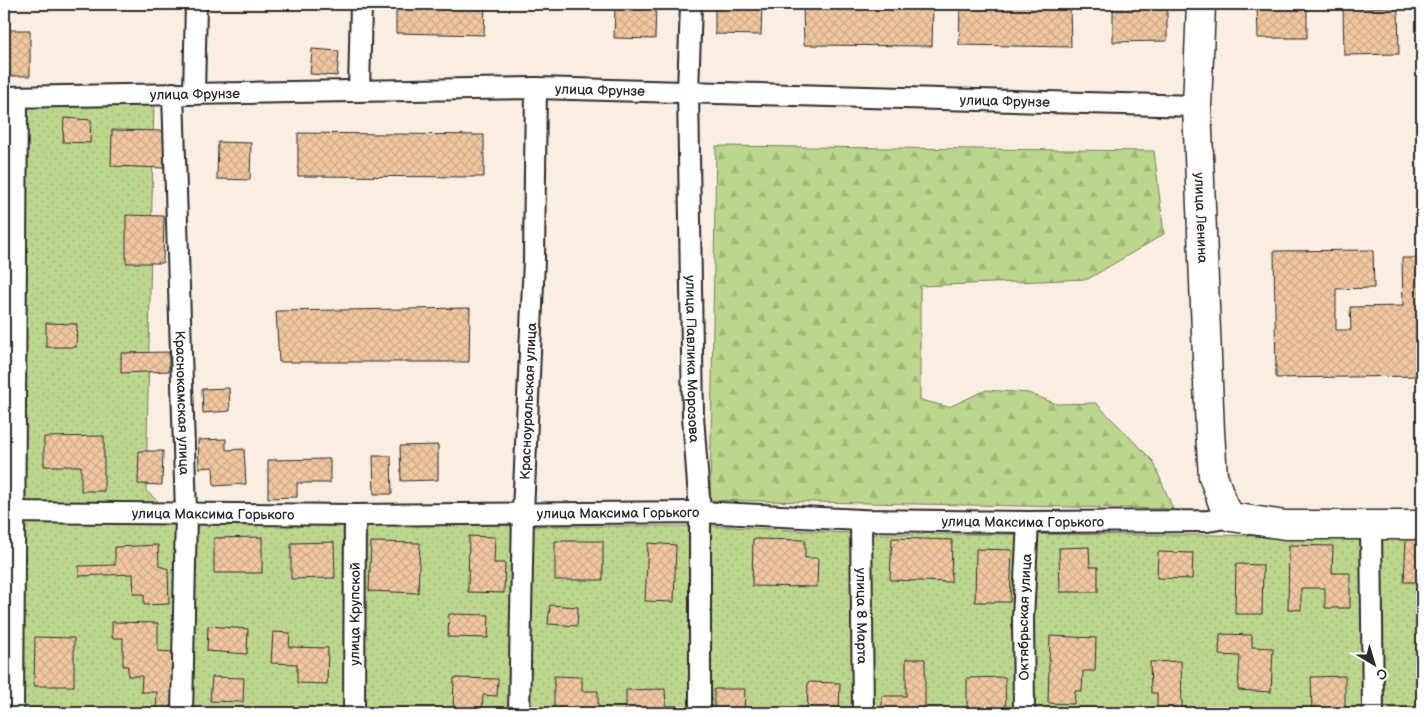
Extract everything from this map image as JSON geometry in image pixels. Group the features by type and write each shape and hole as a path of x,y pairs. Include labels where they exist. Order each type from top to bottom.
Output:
{"street":[{"path":"194,93 196,4"},
{"path":"359,92 361,4"},
{"name":"улица Павлика Морозова","path":"691,4 688,91 693,416 700,512 700,713"},
{"name":"улица Ленина","path":"1201,4 1197,106 1210,432 1213,476 1223,504 1231,517"},
{"name":"улица Фрунзе","path":"11,96 536,88 1197,106"},
{"name":"Красноуральская улица","path":"519,713 524,513 534,260 536,88"},
{"name":"Краснокамская улица","path":"173,93 186,513 182,713"},
{"path":"11,96 9,512 13,713"},
{"name":"улица Максима Горького","path":"9,512 355,515 700,512 862,520 1028,522 1208,521 1231,517 1285,525 1422,525"},
{"name":"улица Крупской","path":"354,713 355,515"},
{"name":"улица 8 Марта","path":"862,520 863,713"},
{"name":"Октябрьская улица","path":"1024,713 1023,618 1028,522"},
{"path":"1371,524 1373,713"}],"green space":[{"path":"4,97 154,101 146,491 176,517 535,526 712,526 869,534 1214,535 1422,540 1422,713 4,713"},
{"path":"716,146 1154,151 1164,234 1088,279 920,286 920,400 949,407 986,390 1028,393 1057,404 1096,403 1153,461 1173,509 710,500"}],"building":[{"path":"396,4 485,4 484,35 396,33"},
{"path":"615,4 656,4 655,39 614,38"},
{"path":"715,4 762,4 761,35 715,34"},
{"path":"803,4 933,4 932,46 804,45"},
{"path":"960,4 1070,4 1071,47 959,45"},
{"path":"1113,4 1167,4 1167,41 1113,42"},
{"path":"1257,4 1307,4 1307,38 1258,38"},
{"path":"1398,7 1399,54 1344,55 1343,8"},
{"path":"4,30 30,30 30,76 8,76 8,47 4,47"},
{"path":"312,49 339,51 337,76 310,74"},
{"path":"64,118 91,120 90,143 63,142"},
{"path":"112,130 165,131 164,168 111,166"},
{"path":"298,133 484,135 484,177 298,176"},
{"path":"218,142 251,143 250,180 217,179"},
{"path":"126,215 164,216 163,263 126,263"},
{"path":"1373,250 1374,288 1336,289 1336,330 1351,330 1350,307 1403,306 1402,258 1422,258 1422,376 1276,378 1274,251"},
{"path":"4,296 8,296 7,317 4,316"},
{"path":"470,308 469,362 279,362 276,311"},
{"path":"46,323 77,324 76,347 46,347"},
{"path":"169,352 169,371 121,373 121,353"},
{"path":"229,388 230,411 203,413 202,389"},
{"path":"104,436 104,491 81,491 81,466 44,466 44,437"},
{"path":"226,439 226,450 244,449 246,484 214,486 213,467 199,468 198,440"},
{"path":"438,445 438,480 401,481 400,446"},
{"path":"139,451 163,451 162,485 138,484"},
{"path":"373,456 391,456 392,494 374,494"},
{"path":"330,459 330,483 297,483 297,497 268,498 268,460"},
{"path":"469,536 495,537 494,563 505,563 504,593 468,592"},
{"path":"262,537 262,573 214,573 214,538"},
{"path":"892,538 952,540 951,582 890,580"},
{"path":"753,539 805,540 805,558 818,558 817,587 752,586"},
{"path":"1406,539 1422,540 1422,582 1404,582"},
{"path":"555,541 603,541 603,580 555,580"},
{"path":"334,542 335,578 291,579 291,543"},
{"path":"371,542 420,543 418,593 369,591"},
{"path":"648,543 676,545 674,602 645,601"},
{"path":"158,545 159,566 168,569 169,604 144,605 144,594 134,594 133,574 79,576 79,566 115,565 115,547"},
{"path":"1289,545 1333,546 1332,573 1350,573 1350,608 1325,608 1325,588 1301,588 1301,610 1288,609"},
{"path":"1089,547 1090,567 1098,567 1098,592 1060,592 1059,548"},
{"path":"976,549 1012,550 1010,602 975,602"},
{"path":"1158,552 1193,553 1192,579 1157,578"},
{"path":"1236,564 1263,565 1262,614 1235,614"},
{"path":"550,605 578,607 577,626 548,624"},
{"path":"449,614 489,615 488,638 448,637"},
{"path":"112,622 158,623 158,651 173,652 172,713 156,713 157,692 141,692 142,676 128,676 128,666 123,666 123,638 112,638"},
{"path":"208,626 248,629 247,654 207,651"},
{"path":"273,632 290,633 289,647 328,648 327,684 297,683 297,664 271,663"},
{"path":"1220,634 1252,635 1252,647 1273,648 1271,692 1238,690 1240,656 1219,655"},
{"path":"1050,636 1096,638 1095,671 1083,671 1082,691 1075,691 1074,704 1048,703"},
{"path":"35,637 74,638 74,686 34,686"},
{"path":"906,659 925,659 925,713 882,713 882,696 906,696"},
{"path":"1181,661 1182,711 1157,711 1157,693 1151,693 1150,662"},
{"path":"554,676 582,677 582,691 598,691 598,713 554,713"},
{"path":"1345,676 1345,713 1312,713 1311,677"},
{"path":"212,677 244,678 243,702 210,701"},
{"path":"1005,677 1006,713 967,713 967,678"},
{"path":"454,678 498,679 497,696 483,695 482,713 453,713"},
{"path":"808,682 840,683 839,713 807,713"},
{"path":"665,689 666,706 677,706 677,713 626,713 626,690"},
{"path":"714,689 745,689 744,713 714,713"}]}
